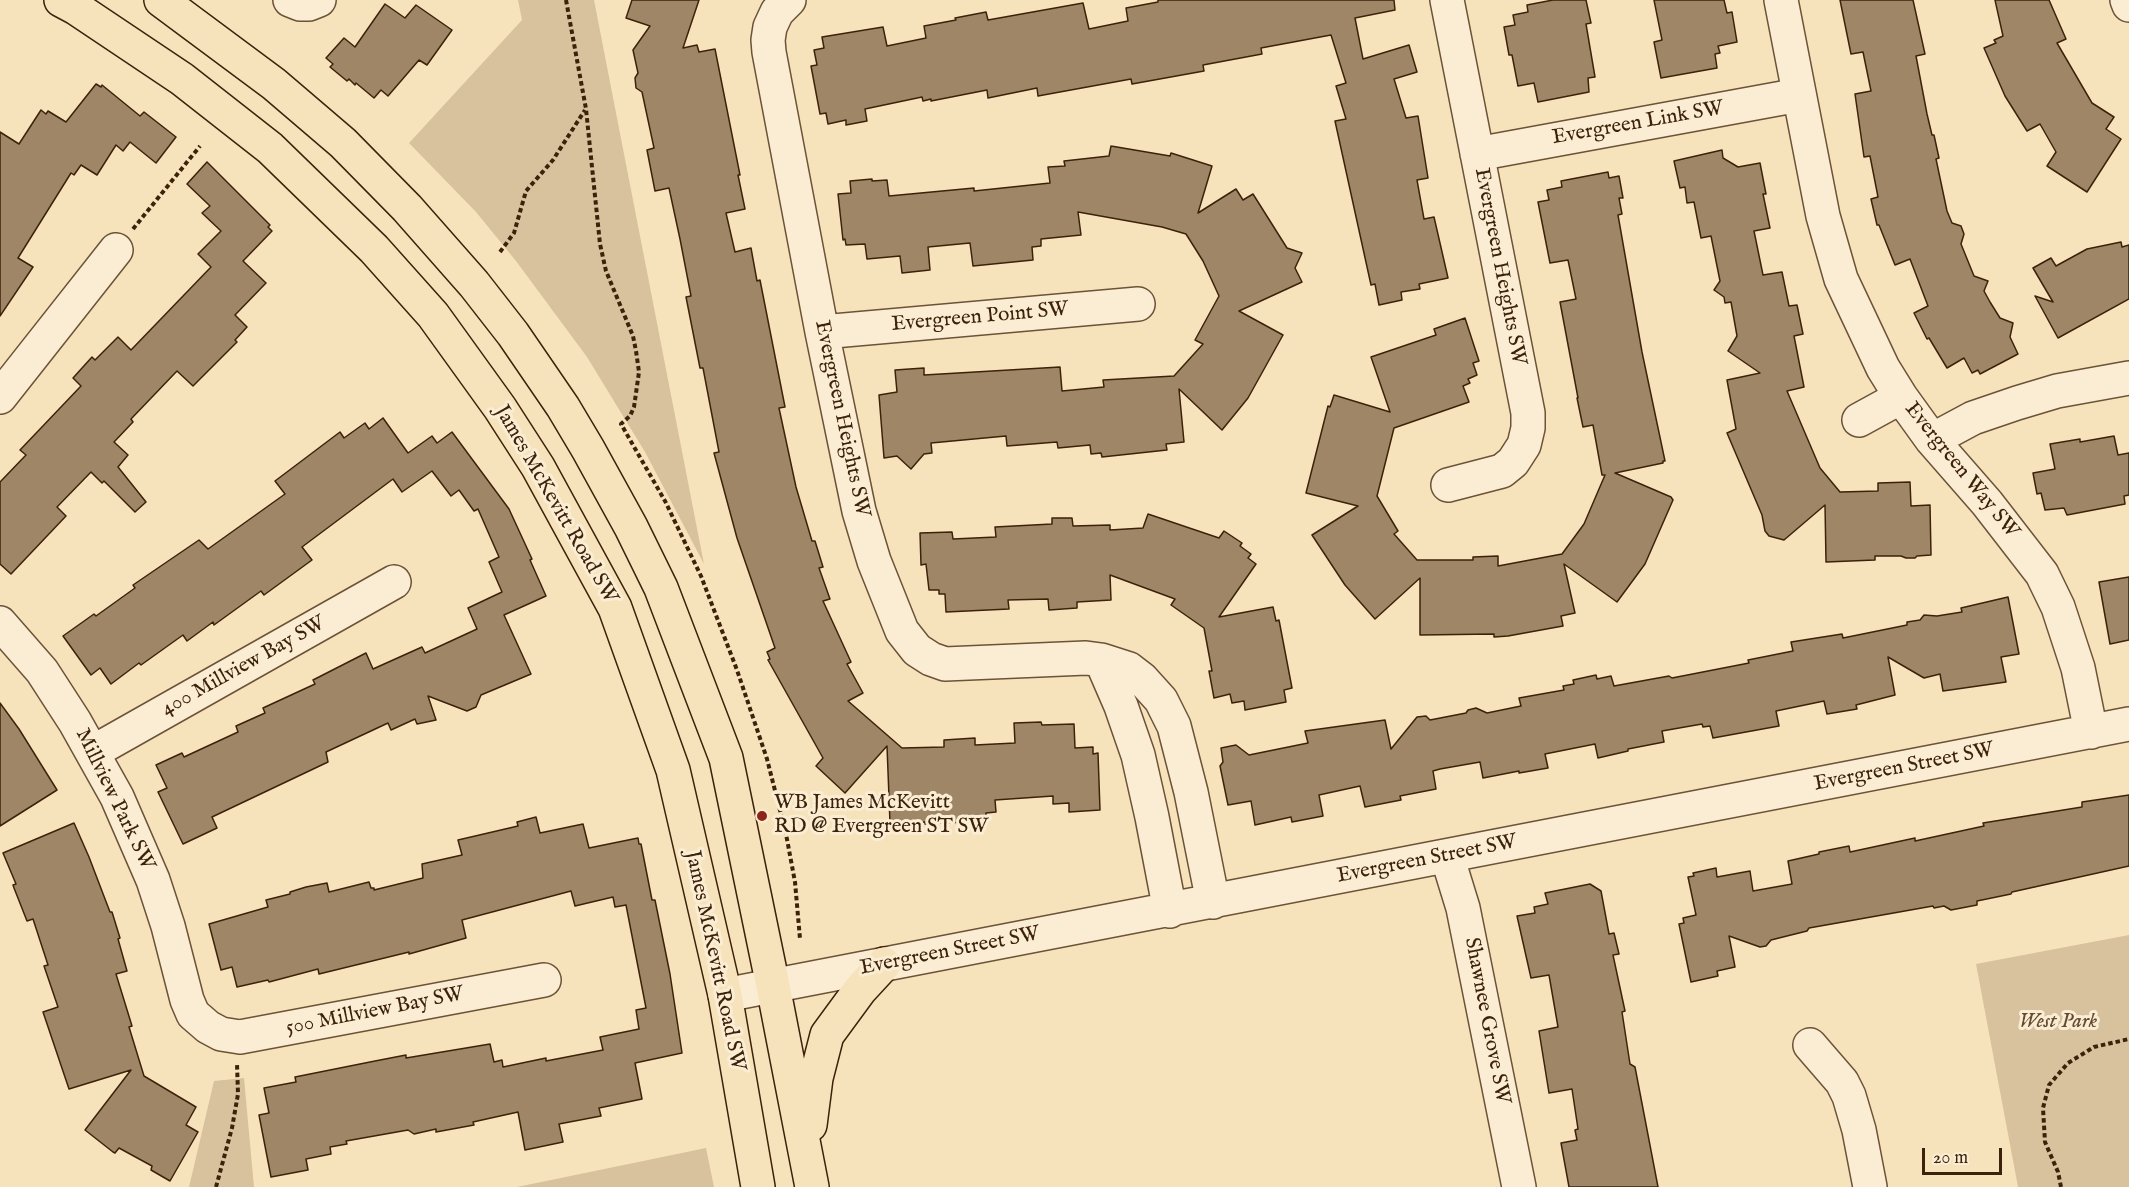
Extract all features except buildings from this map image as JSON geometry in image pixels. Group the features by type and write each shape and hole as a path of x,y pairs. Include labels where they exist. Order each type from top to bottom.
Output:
{"main road":[{"name":"James McKevitt Road SW","path":"61,0 182,79 270,148 374,249 433,315 501,408 538,467 615,608 673,770 725,995 758,1187"},
{"path":"161,0 274,84 343,143 407,208 474,284 513,334 563,406 631,527 660,588 726,758 809,1173"},
{"path":"809,1173 816,1078 827,1035 860,990 884,964"}],"street":[{"path":"290,0 300,4 309,4 319,0"},
{"name":"Evergreen Heights SW","path":"789,0 777,12 770,27 769,52 822,332 859,511 874,561 902,631 917,650 945,664 1086,658 1129,669 1142,679 1154,691 1169,713 1191,792 1213,902"},
{"name":"Evergreen Heights SW","path":"1447,0 1528,413 1528,428 1524,445 1513,462 1502,471 1448,485"},
{"name":"Evergreen Way SW","path":"1781,0 1823,216 1841,279 1883,368 1902,397 1932,440 1987,503 2042,574 2058,607 2078,668 2091,732"},
{"path":"2127,0 2129,4"},
{"name":"Evergreen Link SW","path":"1477,154 1799,94"},
{"path":"0,397 116,250"},
{"name":"Evergreen Point SW","path":"822,332 1138,304"},
{"path":"1932,440 1973,418 2017,402 2057,391 2129,378"},
{"path":"1858,420 1902,397"},
{"name":"400 Millview Bay SW","path":"93,752 394,582"},
{"name":"Millview Park SW","path":"0,623 42,671 93,752 128,818 153,880 168,926 187,1000 194,1014 208,1027"},
{"path":"1101,660 1138,755 1170,911"},
{"name":"Evergreen Street SW","path":"725,995 1170,911 2129,724"},
{"name":"Shawnee Grove SW","path":"1447,856 1464,908 1519,1187"},
{"name":"500 Millview Bay SW","path":"208,1027 222,1034 240,1037 544,980"},
{"path":"1810,1046 1842,1082 1849,1095 1859,1130 1870,1187"}],"path":[{"path":"566,0 586,110 600,244 606,271 633,336 639,372 634,407 630,416 621,424 665,501 701,576 737,670 767,759 786,834 795,882 801,939"},
{"path":"500,252 514,233 526,191 553,160 586,110"},
{"path":"116,250 200,146"},
{"path":"216,1187 232,1128 238,1094 236,1071 240,1037"},
{"path":"2061,1187 2058,1172 2045,1142 2043,1108 2049,1084 2068,1063 2094,1047 2129,1039"}],"green space":[{"path":"518,0 594,0 704,564 645,452 587,357 516,261 476,212 409,143 522,20"},
{"name":"West Park","path":"2129,935 2129,1187 2018,1187 1976,964"},
{"path":"244,1078 254,1187 189,1187 214,1081"},
{"path":"706,1148 714,1187 517,1187"}],"place":[{"name":"WB James McKevitt RD @ Evergreen ST SW","path":"762,816"}]}
